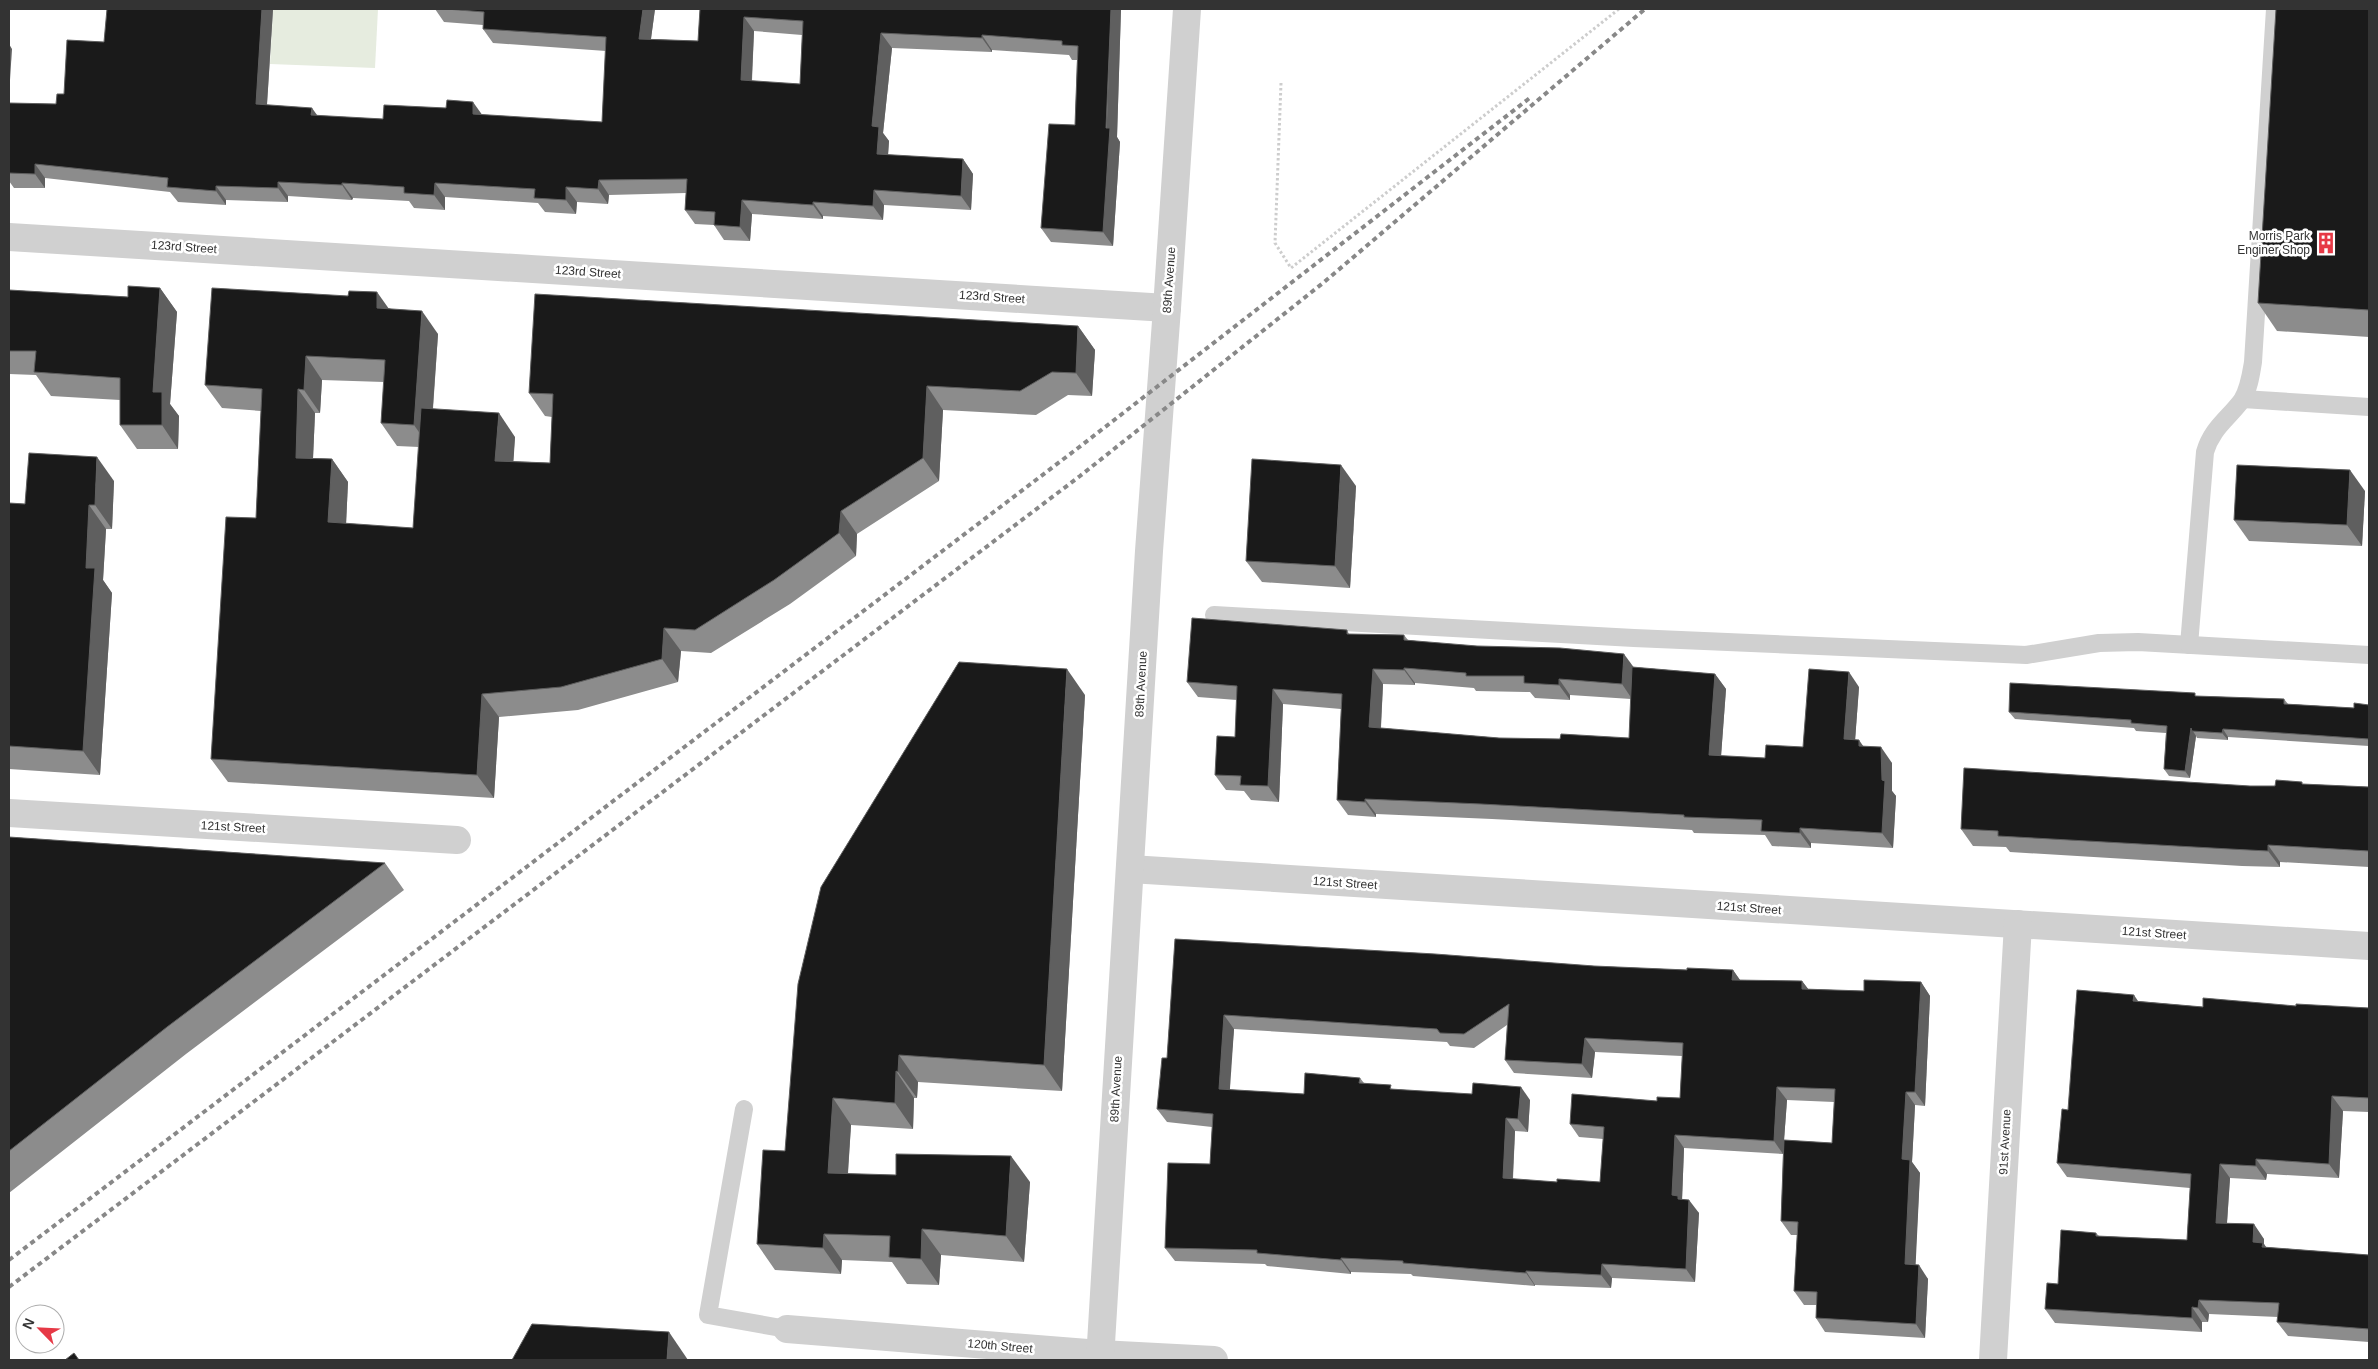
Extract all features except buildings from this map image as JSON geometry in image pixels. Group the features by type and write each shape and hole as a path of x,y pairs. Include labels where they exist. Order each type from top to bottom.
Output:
{"street":[{"name":"89th Avenue","path":"1100,1357 1148,551 1167,308 1187,9"},
{"name":"123rd Street","path":"9,237 1167,308"},
{"name":"121st Street","path":"9,813 457,840"},
{"name":"121st Street","path":"1130,869 2369,946"},
{"name":"91st Avenue","path":"1992,1360 2018,924"},
{"name":"120th Street","path":"787,1328 1100,1357 1214,1360"}],"lane":[{"path":"2189,645 2202,463 2208,442 2215,430 2243,399 2253,362 2275,9"},
{"path":"2243,399 2369,407"},
{"path":"1214,614 1634,638 2026,655 2099,643 2138,642 2369,655"},
{"path":"744,1108 708,1315 787,1328"}],"path":[{"path":"1281,83 1275,243 1291,268 1619,9"}],"shaded area":[{"path":"273,9 378,9 375,68 270,64"}],"railway":[{"path":"9,1287 1080,476 1323,283 1645,9"},
{"path":"9,1260 1078,448 1531,97"}],"place":[{"name":"Morris Park Enginer Shop","path":"2326,243"}]}
